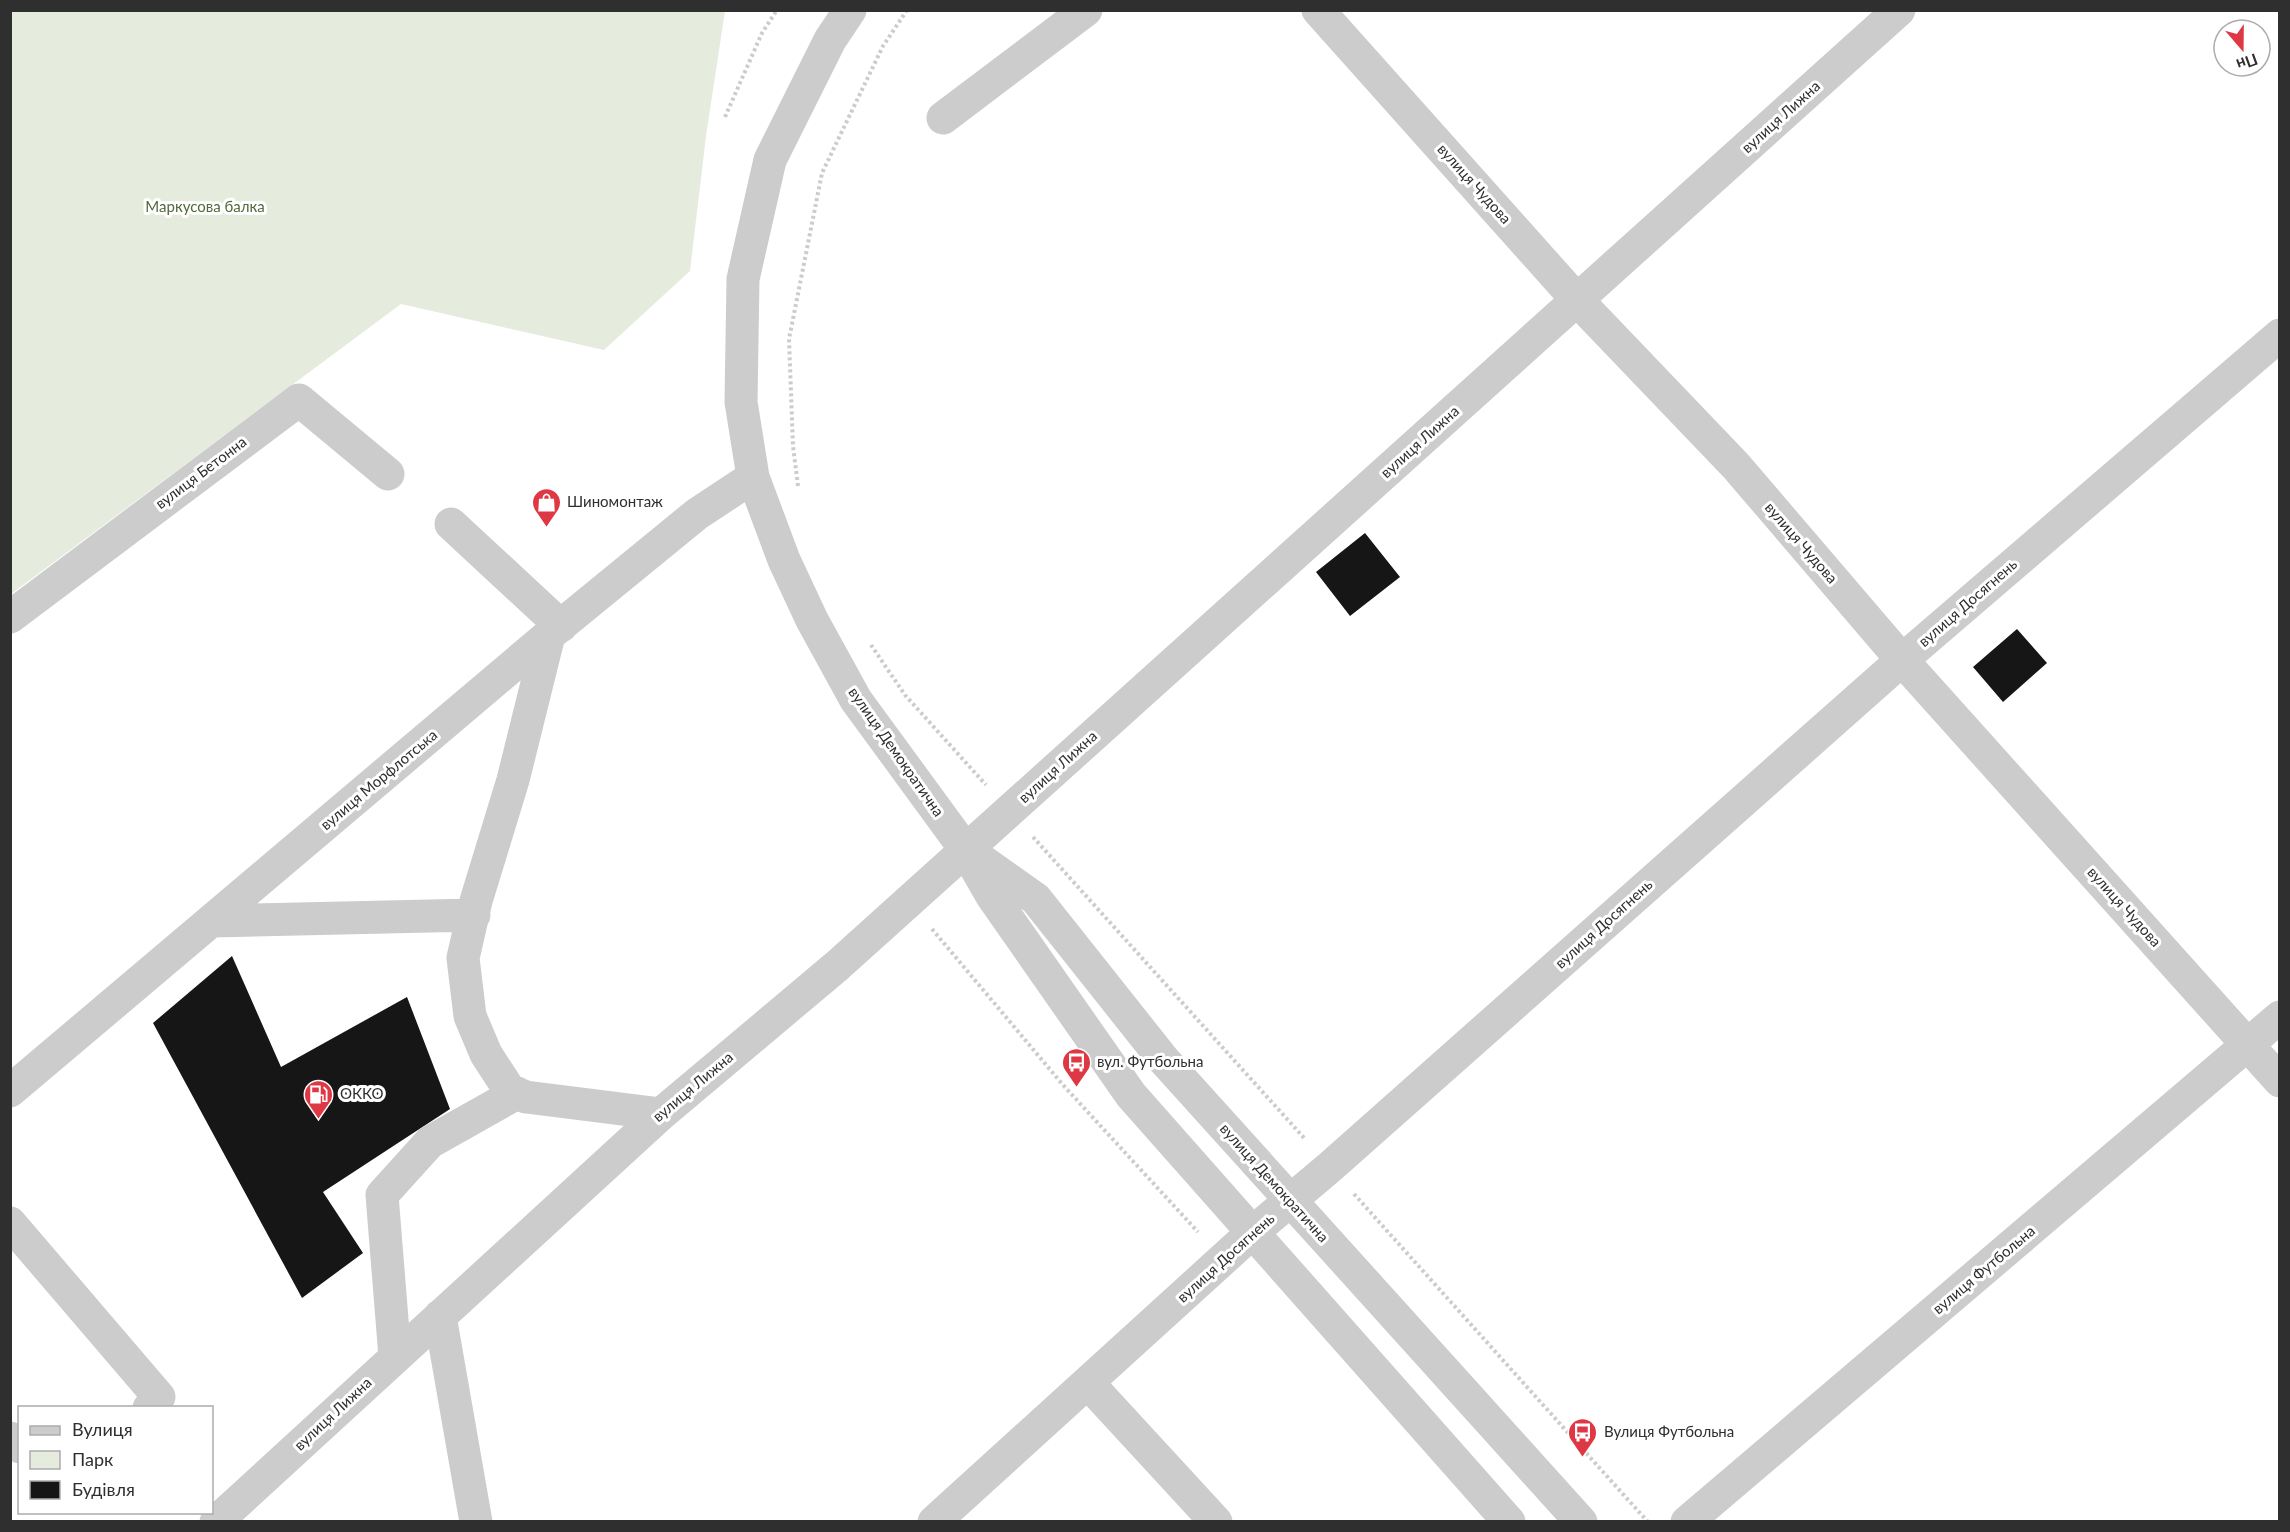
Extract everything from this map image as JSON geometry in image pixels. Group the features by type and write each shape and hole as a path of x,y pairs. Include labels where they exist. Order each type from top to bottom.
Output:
{"street":[{"name":"вулиця Демократична","path":"850,10 830,40 770,160 743,279 741,402 753,477 793,580 856,700 965,849 992,896 1131,1095 1509,1521"},
{"path":"943,118 1086,10"},
{"name":"вулиця Чудова","path":"1318,10 1578,301 1736,466 1902,660 2280,1080"},
{"name":"вулиця Лижна","path":"216,1521 661,1114 837,966 1899,10"},
{"name":"вулиця Досягнень","path":"934,1521 1253,1232 1330,1167 1902,660 2280,335"},
{"name":"вулиця Бетонна","path":"10,617 299,400 388,474"},
{"name":"вулиця Морфлотська","path":"10,1091 555,631 697,514 753,477"},
{"path":"451,524 555,631 463,958 470,1016 486,1054 510,1091 526,1097 661,1114"},
{"name":"вулиця Демократична","path":"965,849 1036,899 1163,1059 1581,1521"},
{"path":"211,921 474,915"},
{"name":"вулиця Футбольна","path":"1687,1521 2280,1017"},
{"path":"395,1358 382,1195 430,1142 517,1093"},
{"path":"10,1223 159,1397 150,1406"},
{"path":"440,1316 476,1521"},
{"path":"1088,1383 1215,1521"}],"path":[{"path":"725,117 762,33 777,10"},
{"path":"800,494 793,446 789,339 822,173 883,46 907,10"},
{"path":"865,637 905,694 1648,1521"},
{"path":"927,923 1063,1085 1224,1260"}],"green space":[{"name":"Маркусова балка","path":"11,11 725,11 706,136 690,271 604,350 401,304 11,594"}],"building":[{"path":"1365,533 1400,577 1350,616 1316,572"},
{"path":"2017,629 2047,663 2003,702 1973,667"},
{"name":"ОККО","path":"232,956 281,1067 407,997 450,1109 323,1192 363,1253 302,1298 153,1023"}],"place":[{"name":"Шиномонтаж","path":"546,528"},
{"name":"вул. Футбольна","path":"1076,1088"},
{"name":"ОККО","path":"319,1120"},
{"name":"Вулиця Футбольна","path":"1583,1458"}]}
